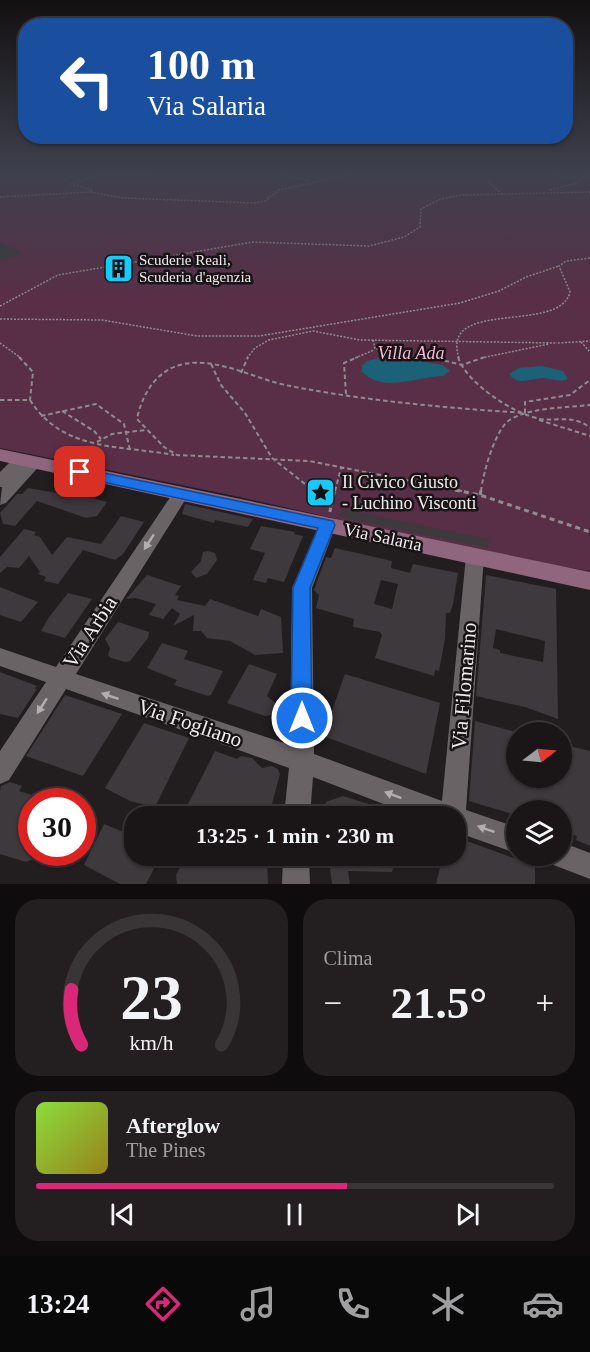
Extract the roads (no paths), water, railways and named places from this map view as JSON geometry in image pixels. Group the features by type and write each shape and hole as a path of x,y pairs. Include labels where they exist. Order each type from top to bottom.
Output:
{"main road":[{"name":"Via Salaria","path":"0,455 181,494 329,515 476,556 590,581"}],"street":[{"path":"0,482 27,461"},
{"path":"0,499 27,461"},
{"name":"Via Arbia","path":"0,772 181,494"},
{"path":"298,806 302,761 302,588 329,515"},
{"name":"Via Filomarino","path":"455,806 476,556"},
{"name":"Via Fogliano","path":"0,657 302,761 421,806"},
{"path":"466,822 506,836"},
{"path":"572,859 590,866"},
{"path":"296,866 297,884"}],"water":[{"path":"388,356 443,365 450,371 443,376 390,383 380,382 362,372 362,366 367,361"},
{"path":"542,366 563,371 568,379 543,378 521,381 509,374 519,368"}],"place":[{"name":"Scuderie Reali, Scuderia d'agenzia","path":"118,269"},
{"name":"Il Civico Giusto - Luchino Visconti","path":"321,492"}],"park label":[{"name":"Villa Ada","path":"411,353"}]}
